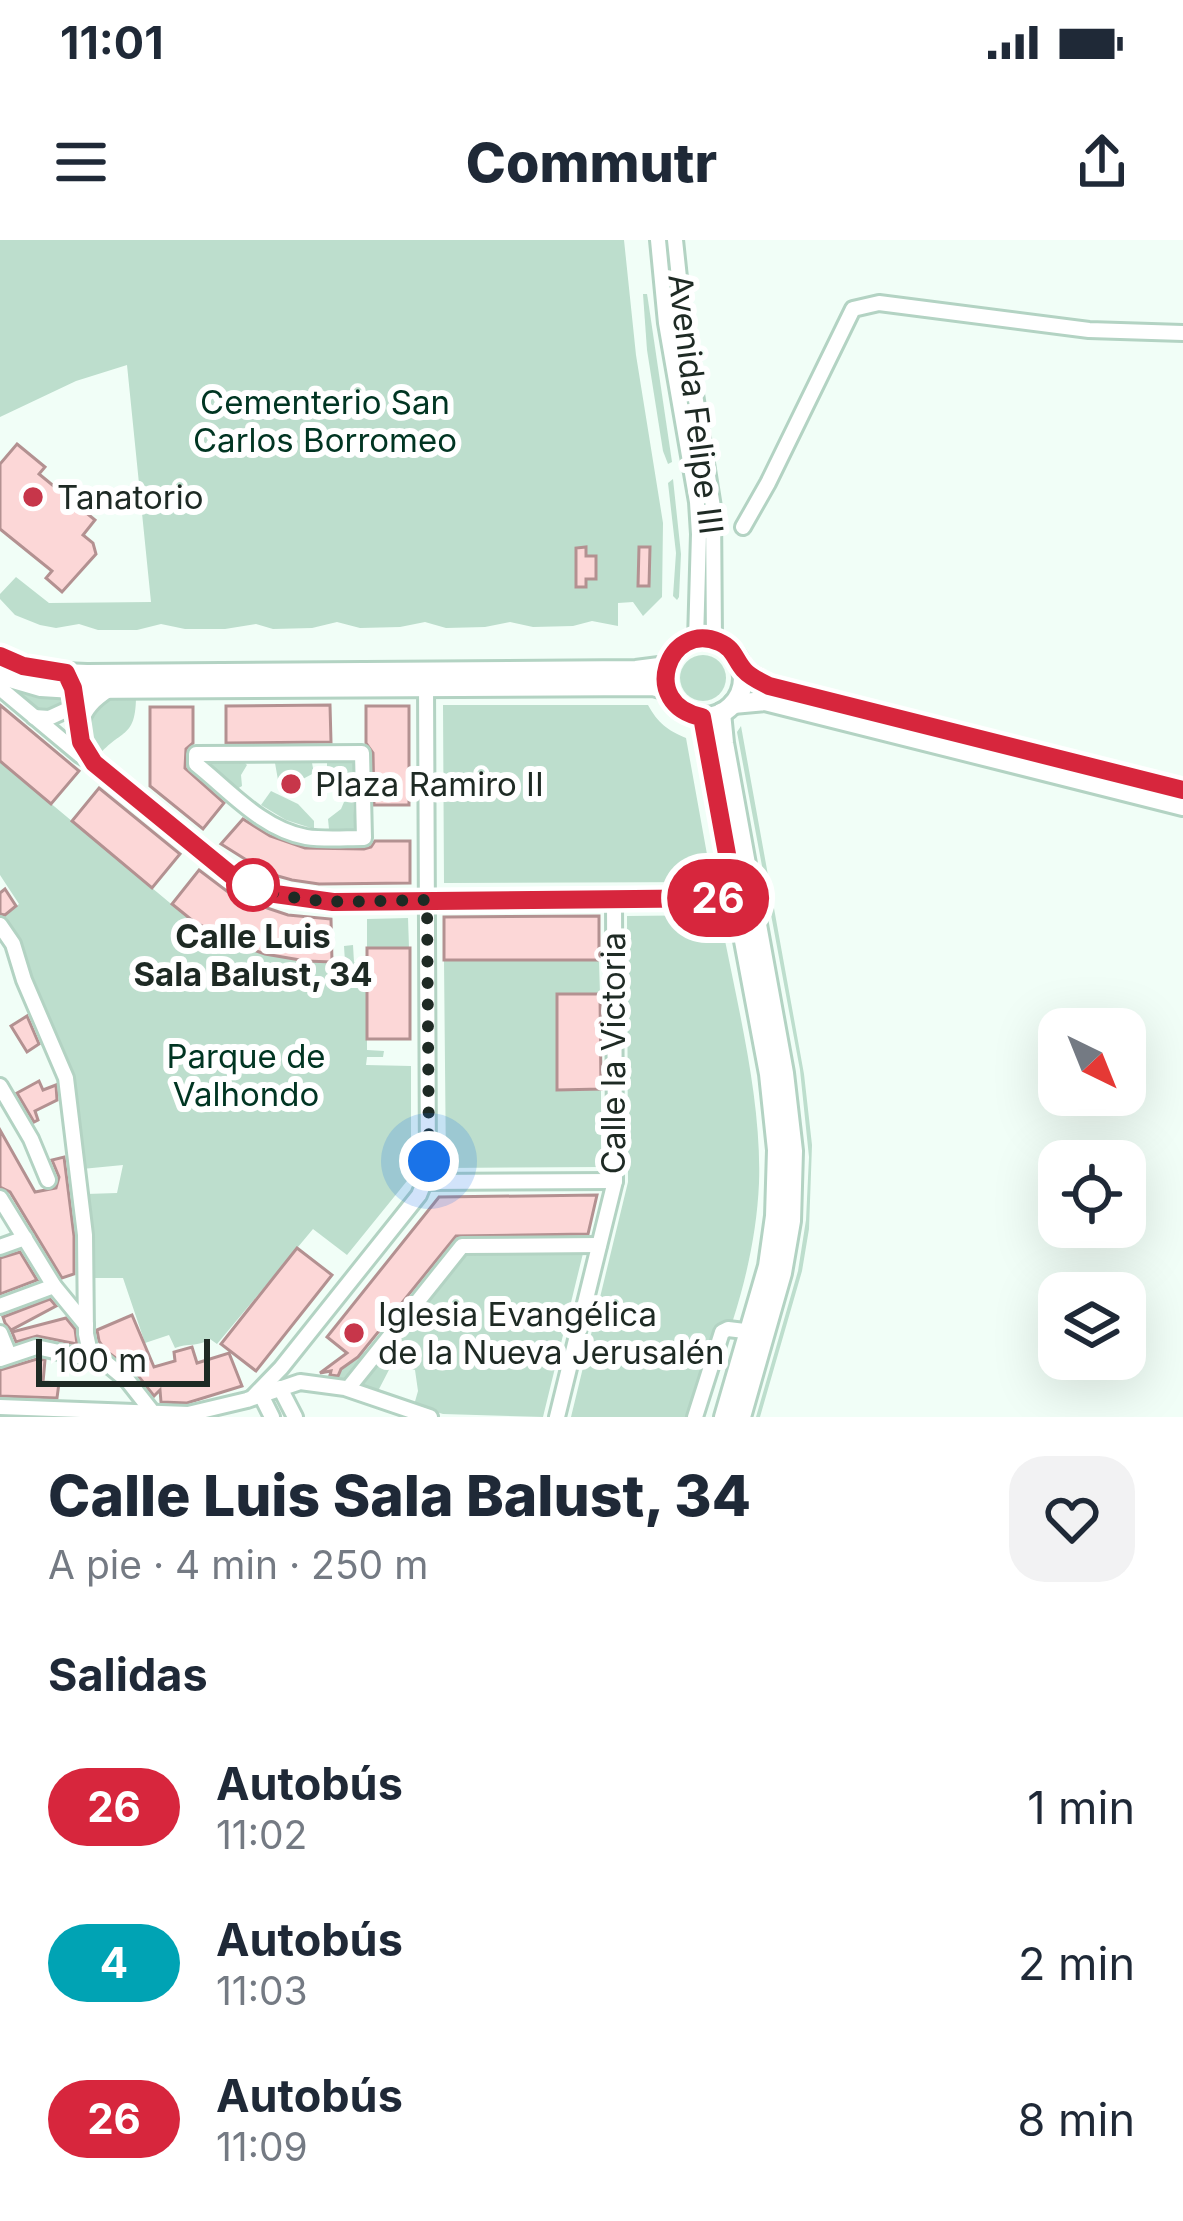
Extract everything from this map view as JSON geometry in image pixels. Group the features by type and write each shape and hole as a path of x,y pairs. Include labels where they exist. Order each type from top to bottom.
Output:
{"main road":[{"path":"719,711 742,688 742,669 735,654 705,640 678,649 667,666 667,690 680,709 719,711 765,701 1183,806"},
{"path":"0,656 71,689 426,679 667,690"},
{"path":"0,675 40,687 71,689 426,679 667,666"},
{"path":"742,669 769,686 1183,790"},
{"path":"719,711 742,892 784,1073 793,1151 791,1221 782,1273 724,1417"},
{"path":"741,1417 758,1329"}],"street":[{"name":"Avenida Felipe III","path":"658,240 666,323 698,518 705,640"},
{"name":"Avenida Felipe III","path":"676,240 683,325 713,507 705,640"},
{"path":"743,527 837,338 853,309 862,305 879,303 1089,330 1183,333"},
{"path":"257,1396 426,1182 426,679"},
{"path":"0,688 231,875 275,894 333,902 614,899 742,892"},
{"path":"79,731 86,710 110,688"},
{"path":"34,717 49,718 71,689"},
{"path":"71,689 81,742 94,763"},
{"path":"362,752 364,835 310,838 268,823 196,764 196,754 362,752"},
{"name":"Calle la Victoria","path":"557,1417 615,1181 614,899"},
{"path":"0,925 13,944 66,1078 85,1235 91,1357"},
{"path":"0,1086 48,1180"},
{"path":"426,1182 615,1181"},
{"path":"0,1198 53,1286 86,1325"},
{"path":"0,1247 25,1238"},
{"path":"350,1386 462,1246 599,1245"},
{"path":"0,1306 53,1286"},
{"path":"695,1417 722,1332 758,1329"},
{"path":"0,1333 4,1357 36,1347 105,1362 150,1408"},
{"path":"281,1368 278,1377 295,1417"},
{"path":"1,1408 178,1416 219,1412 300,1382 430,1417"},
{"path":"257,1396 272,1417"}],"green space":[{"name":"Cementerio San Carlos Borromeo","path":"0,240 624,240 636,355 663,523 662,597 643,616 633,602 618,603 618,626 592,621 573,626 510,622 446,628 425,622 360,628 337,622 312,628 273,629 256,624 185,629 161,624 137,630 98,630 79,624 56,628 15,615 0,594 16,577 49,603 151,602 127,365 76,381 0,417"},
{"path":"643,294 647,294 672,462 668,464 647,350"},
{"path":"673,479 681,554 677,600 673,596 676,553 668,483"},
{"path":"703,655 719,662 726,678 719,694 703,701 687,694 680,678 687,662"},
{"path":"6,684 67,697 57,710 40,711"},
{"path":"136,695 130,726 98,756 87,734 91,713 107,698"},
{"path":"443,705 648,705 664,725 686,738 712,882 444,883"},
{"path":"741,726 804,1074 812,1145 809,1229 802,1271 760,1417 756,1417 798,1271 809,1157 800,1070 737,732"},
{"path":"330,760 353,762 354,788 344,789 327,773"},
{"name":"Parque de Valhondo","path":"0,761 182,913 220,936 259,951 323,961 345,962 344,946 353,945 354,962 367,963 367,1050 384,1051 383,1057 367,1057 366,1065 411,1066 411,1176 347,1255 313,1229 217,1344 210,1339 175,1348 169,1335 145,1343 123,1278 95,1278 86,1194 117,1193 123,1165 82,1169 70,1079 1,918 19,904 0,875"},
{"path":"243,761 247,765 237,789 208,765 211,762"},
{"path":"275,763 312,763 314,773 296,789 278,780"},
{"path":"271,791 298,804 314,821 314,829 261,805"},
{"path":"353,801 355,829 329,829 328,819 344,802"},
{"path":"720,915 747,1049 759,1151 756,1218 733,1320 718,1326 691,1417 571,1417 628,1182 627,916"},
{"path":"408,918 409,948 367,948 367,919"},
{"path":"444,960 599,960 600,994 557,994 557,1089 601,1089 601,1167 446,1168"},
{"path":"587,1237 543,1417 443,1414 414,1405 415,1370 392,1364 378,1391 336,1380 341,1369 388,1334 460,1238"}],"building":[{"name":"Tanatorio","path":"17,444 45,467 39,474 95,520 83,535 93,543 96,554 62,592 46,578 52,571 0,529 0,464"},
{"path":"586,547 586,556 596,556 596,579 586,579 586,587 576,587 576,548"},
{"path":"639,547 650,547 649,586 638,586"},
{"path":"0,705 79,771 51,804 0,761"},
{"path":"330,705 331,742 226,743 226,706"},
{"path":"366,706 409,706 409,805 374,805"},
{"path":"150,707 193,707 193,743 186,749 185,768 224,803 203,829 150,786"},
{"path":"99,788 180,854 152,888 72,821"},
{"path":"243,819 270,836 305,848 364,849 375,841 410,841 410,883 319,884 267,873 221,844"},
{"path":"199,870 252,903 288,915 331,919 332,962 265,954 193,921 172,904"},
{"path":"5,889 16,906 5,915 0,914 0,893"},
{"path":"599,916 599,960 444,960 444,917"},
{"path":"367,948 410,948 410,1039 367,1039"},
{"path":"557,994 600,994 601,1089 557,1090"},
{"path":"27,1016 39,1044 27,1052 11,1026"},
{"path":"39,1081 43,1090 56,1085 57,1100 35,1111 38,1120 34,1122 17,1093"},
{"path":"0,1130 35,1192 56,1188 59,1177 52,1160 64,1157 74,1274 62,1278 10,1192 0,1187"},
{"path":"597,1195 588,1234 456,1236 358,1357 338,1376 330,1375 331,1371 320,1373 347,1353 327,1337 439,1197"},
{"path":"297,1248 332,1275 256,1371 221,1344"},
{"path":"20,1252 37,1280 0,1294 0,1258"},
{"path":"50,1299 56,1306 11,1330 5,1323 3,1317"},
{"path":"132,1315 154,1367 175,1361 174,1352 192,1347 197,1363 229,1353 242,1386 187,1403 161,1402 160,1390 154,1396 99,1341 97,1330"},
{"path":"66,1318 75,1329 77,1344 37,1336 16,1342 12,1332"},
{"path":"45,1360 43,1382 59,1383 57,1398 0,1396 0,1370"}],"bus line":[{"name":"26","path":"0,656 46,672 66,673 73,688 81,742 94,763 231,875 300,899 735,898 702,717 672,701 665,678 673,654 696,640 722,643 742,669 769,686 1183,790"}],"place":[{"name":"Tanatorio","path":"33,497"},
{"name":"Plaza Ramiro II","path":"291,784"},
{"name":"Calle Luis Sala Balust, 34","path":"253,885"},
{"name":"Iglesia Evangélica de la Nueva Jerusalén","path":"354,1333"}],"route":[{"path":"253,885 275,894 333,902 427,900 429,1161"}]}
